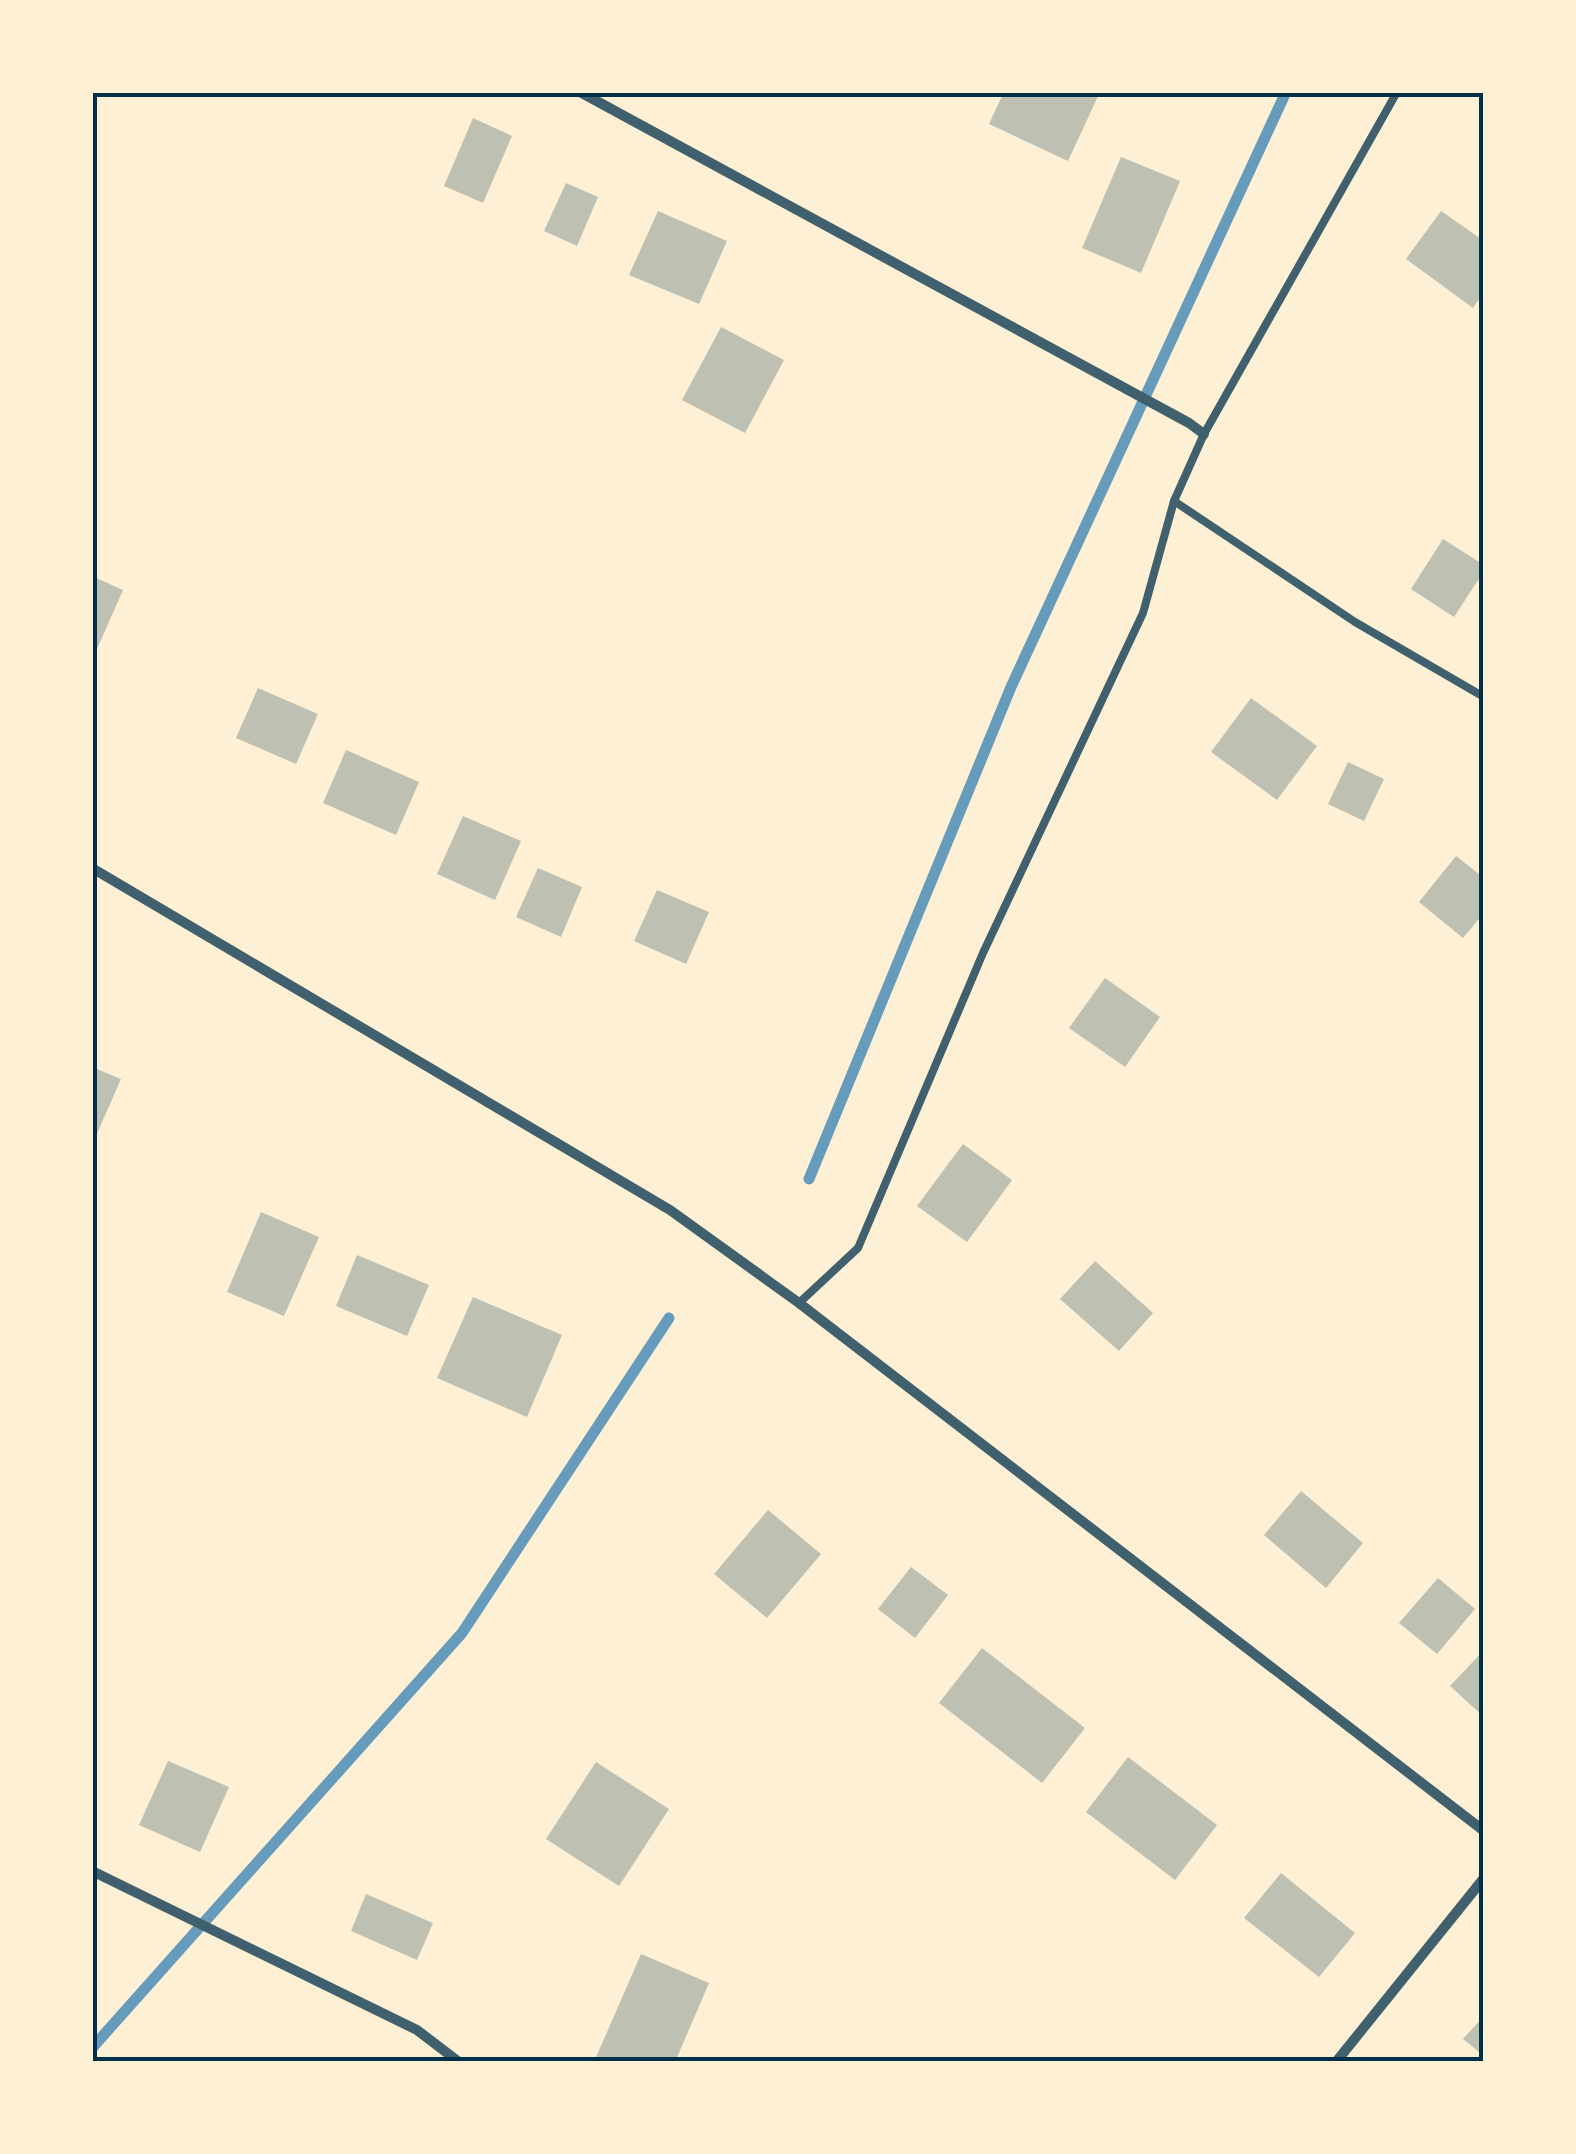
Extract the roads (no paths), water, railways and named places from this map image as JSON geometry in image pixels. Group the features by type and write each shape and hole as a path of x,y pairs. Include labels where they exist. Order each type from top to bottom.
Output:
{"street":[{"path":"580,92 1204,434"},
{"path":"92,868 670,1210 798,1303 1484,1832"},
{"path":"92,1872 417,2030 459,2062"},
{"path":"1336,2062 1484,1878"}],"lane":[{"path":"798,1303 858,1248 984,952 1144,613 1174,501 1204,434 1398,92"},
{"path":"1174,501 1354,622 1484,697"}],"waterway":[{"path":"809,1179 1011,687 1286,92"},
{"path":"92,2048 462,1633 669,1318"}]}
